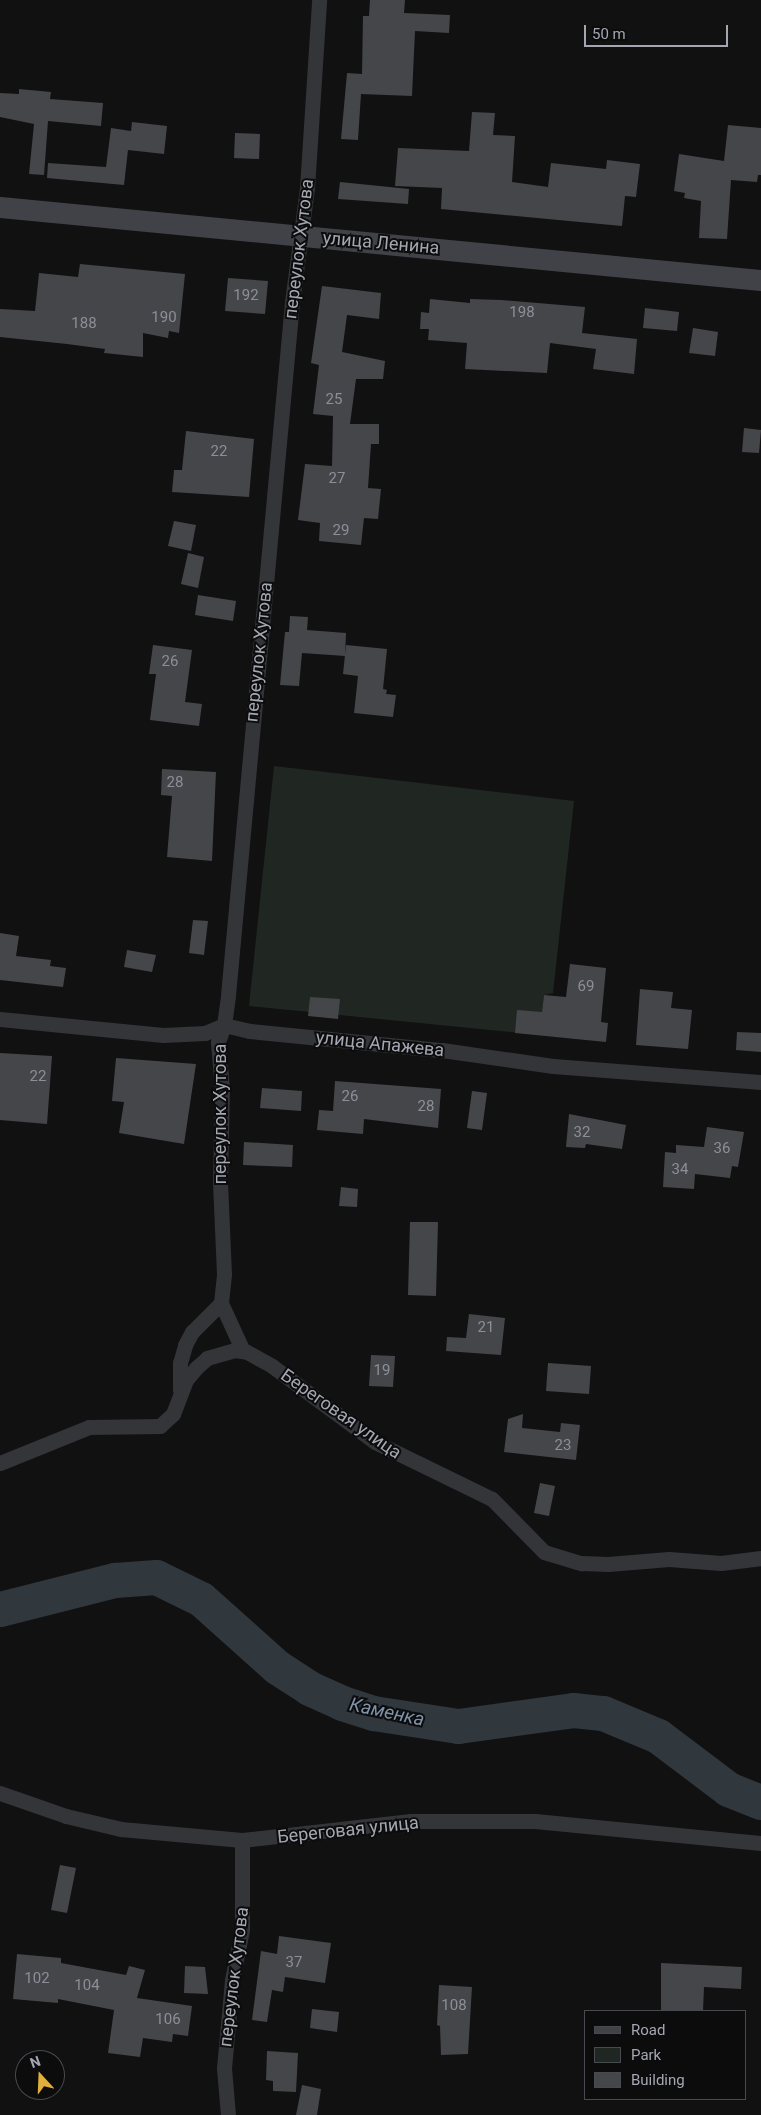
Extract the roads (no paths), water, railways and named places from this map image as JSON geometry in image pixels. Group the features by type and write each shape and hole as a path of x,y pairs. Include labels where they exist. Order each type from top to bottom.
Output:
{"street":[{"name":"переулок Хутова","path":"221,1303 224,1274 220,1182 222,1090 218,1042 224,1025 300,235 307,188 319,0"},
{"name":"улица Ленина","path":"0,207 761,280"},
{"name":"улица Апажева","path":"0,1019 189,1035 224,1025 250,1031 442,1050 554,1066 761,1082"},
{"path":"0,1463 88,1427 160,1426 173,1414 186,1380 207,1358 221,1352 243,1351 221,1303 192,1332 185,1345 180,1363 181,1392"},
{"name":"Береговая улица","path":"243,1351 272,1366 375,1442 492,1499 544,1552 581,1563 608,1564 669,1559 721,1563 761,1558"},
{"name":"Береговая улица","path":"0,1794 66,1816 121,1829 242,1840 411,1821 535,1821 761,1843"},
{"name":"переулок Хутова","path":"228,2115 224,2068 231,1989 242,1930 242,1840"}],"waterway":[{"name":"Каменка","path":"0,1609 115,1580 156,1577 201,1599 277,1667 309,1688 342,1703 373,1713 458,1726 573,1710 603,1713 658,1736 728,1789 761,1802"}]}
